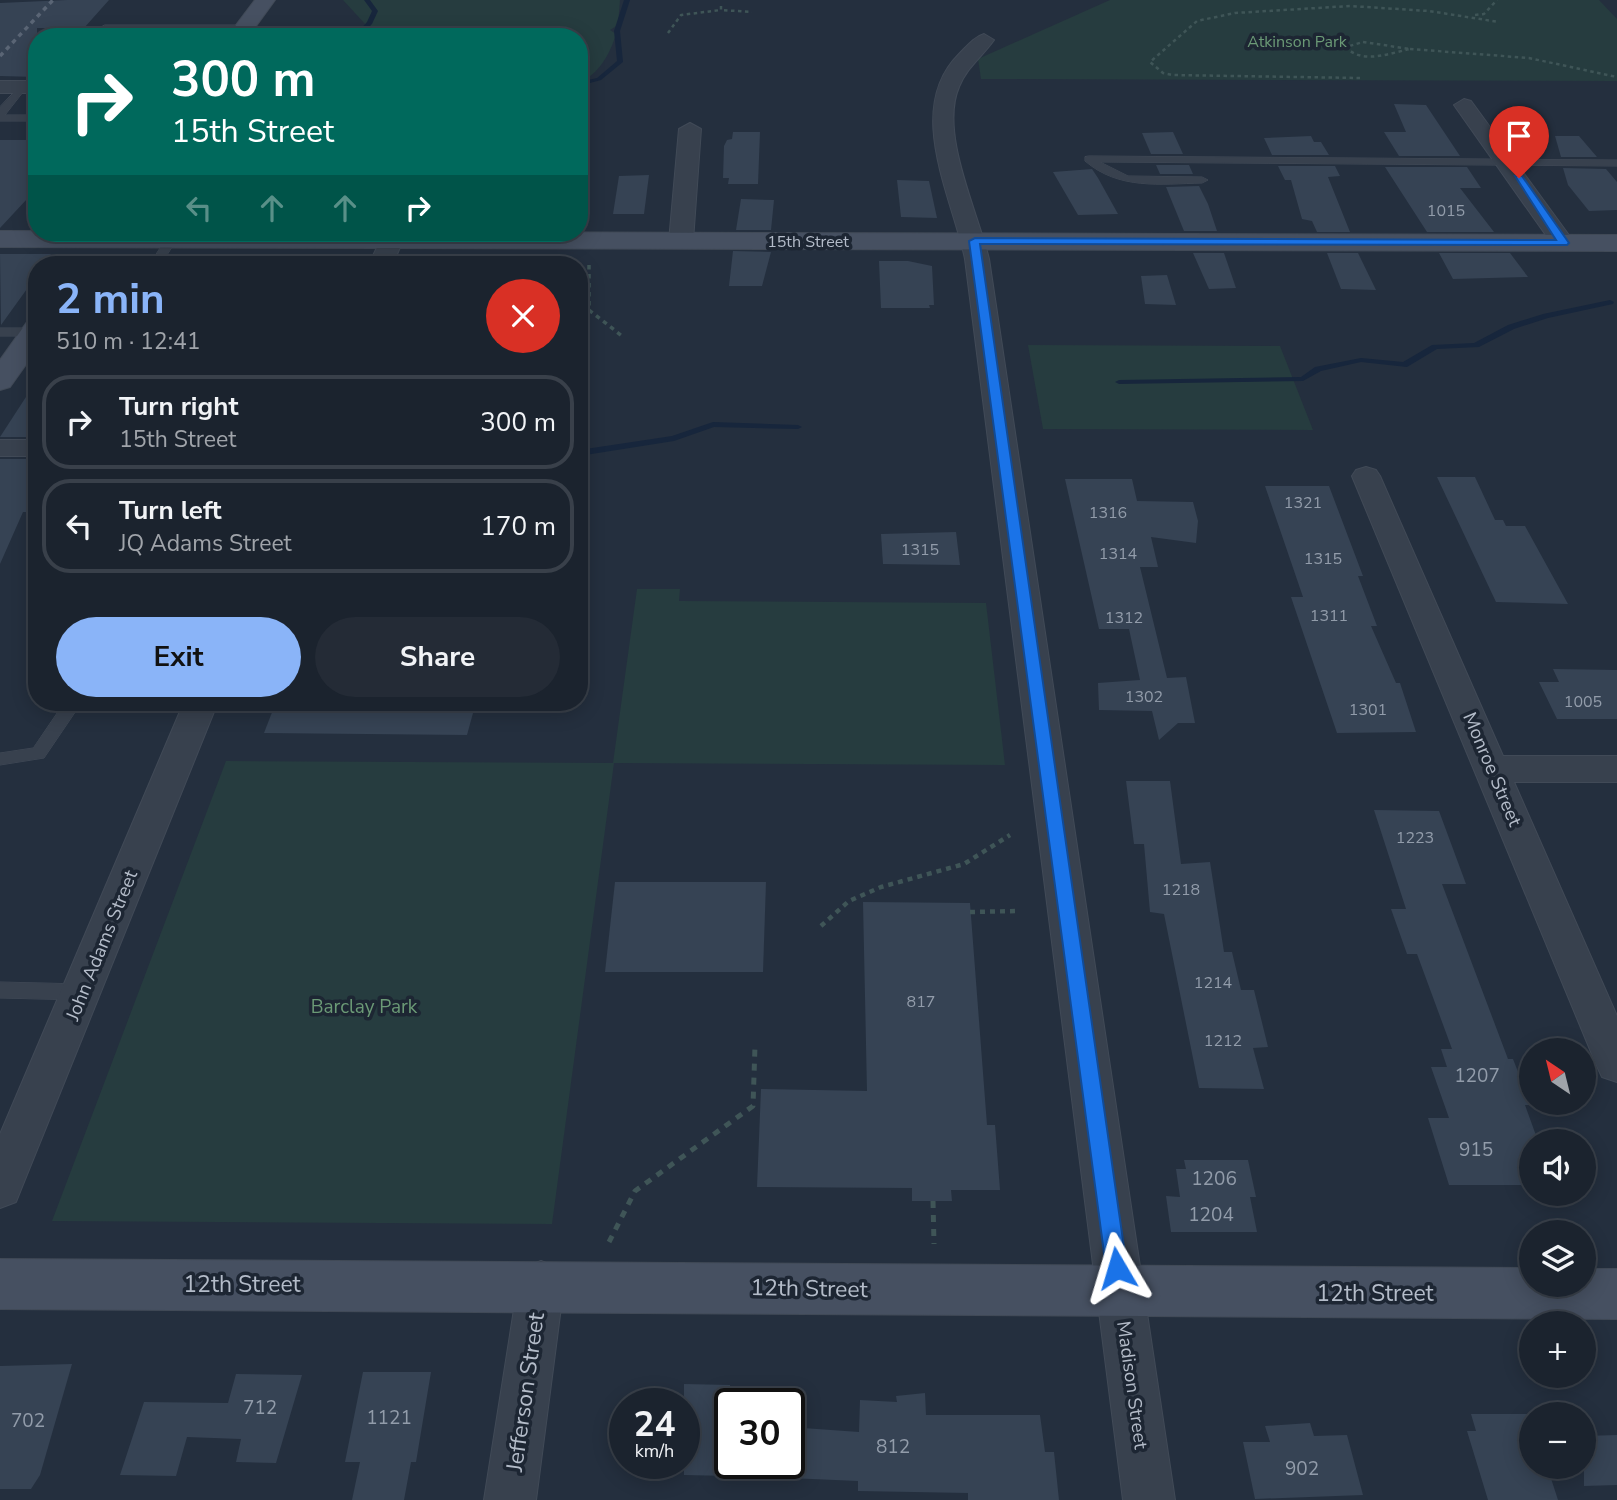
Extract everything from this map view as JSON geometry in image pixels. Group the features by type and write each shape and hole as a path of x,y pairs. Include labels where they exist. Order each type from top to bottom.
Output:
{"street":[{"path":"243,28 265,0"},
{"name":"Madison Street","path":"984,40 964,55 942,101 950,164 975,241 1149,1500"},
{"path":"0,87 28,87"},
{"path":"1464,105 1507,161 1563,243"},
{"path":"681,241 690,129"},
{"name":"15th Street","path":"0,239 28,238"},
{"name":"15th Street","path":"588,241 1617,243"},
{"path":"0,382 28,342"},
{"path":"0,448 28,448"},
{"name":"Monroe Street","path":"1366,476 1617,1064"},
{"name":"John Adams Street","path":"0,1187 197,711"},
{"path":"1493,769 1617,769"},
{"name":"12th Street","path":"0,1284 541,1284 1120,1292 1617,1294"},
{"name":"Jefferson Street","path":"509,1500 541,1284"}],"lane":[{"path":"0,116 28,88"},
{"path":"0,116 28,118"},
{"path":"1202,180 1121,180 1100,171 1089,159 1617,163"},
{"path":"0,332 28,331"},
{"path":"0,759 38,754 68,711"},
{"path":"0,990 82,992"}],"path":[{"path":"1312,2 1399,5 1483,14 1497,0"},
{"path":"1267,5 1202,18 1182,31 1176,41 1154,54 1150,62 1163,73 1172,75 1360,78"},
{"path":"721,10 722,6"},
{"path":"667,33 681,15 721,10 752,12"},
{"path":"1460,13 1499,22"},
{"path":"1411,49 1366,57 1350,52 1346,47 1363,42 1411,49 1529,58 1617,77"},
{"path":"588,263 591,271 589,310 622,336"},
{"path":"821,926 849,901 881,887 964,864 1010,835"},
{"path":"970,912 1018,911"},
{"path":"609,1242 635,1191 753,1106 755,1046"},
{"path":"933,1201 934,1244"}],"green space":[{"path":"343,0 620,0 618,25 610,30 616,34 610,49 603,63 588,77 588,28 364,28 366,25"},
{"name":"Atkinson Park","path":"1110,0 1599,0 1617,19 1617,81 981,79 978,59"},
{"path":"1028,345 1280,346 1313,430 1043,429"},
{"name":"Barclay Park","path":"637,589 680,589 679,601 986,603 1005,765 614,763 552,1224 52,1221 226,761 613,763"}],"building":[{"path":"109,0 84,28 28,28 28,77 0,76 0,3"},
{"path":"1394,104 1426,105 1460,156 1399,156 1384,132 1406,132"},
{"path":"733,132 760,132 758,184 728,184 729,178 723,178 724,146 727,140 732,139"},
{"path":"1173,132 1183,154 1151,154 1142,133"},
{"path":"1311,136 1314,142 1321,142 1329,155 1272,155 1264,138"},
{"path":"1555,136 1579,136 1597,157 1561,157"},
{"path":"0,140 28,140 28,199 0,228"},
{"path":"1156,165 1189,165 1193,174 1160,174"},
{"path":"1278,166 1335,166 1340,176 1328,177 1350,232 1317,232 1312,221 1302,219 1291,180 1285,180"},
{"path":"1385,167 1467,167 1481,188 1460,188 1494,232 1427,232"},
{"path":"1563,168 1606,169 1617,182 1617,210 1589,211 1568,185"},
{"path":"1092,169 1118,214 1078,215 1053,172"},
{"path":"649,175 644,214 613,214 619,176"},
{"path":"897,180 929,181 937,218 901,217"},
{"path":"1199,186 1217,231 1184,231 1166,187"},
{"path":"741,199 774,200 771,230 736,230"},
{"path":"733,251 771,252 762,286 729,286"},
{"path":"1193,253 1224,253 1236,288 1209,289"},
{"path":"1327,253 1358,253 1376,290 1341,289"},
{"path":"1439,253 1510,253 1528,277 1453,279"},
{"path":"0,254 51,254 28,256 28,288 1,325"},
{"path":"879,261 908,261 932,266 934,305 929,305 930,308 881,308"},
{"path":"1167,275 1176,305 1145,304 1141,276"},
{"path":"28,394 28,437 0,437"},
{"path":"0,459 28,459 28,512 23,512 0,564"},
{"path":"1437,477 1475,477 1495,520 1503,520 1506,526 1525,526 1568,604 1496,602"},
{"path":"1065,479 1132,479 1137,501 1193,502 1198,521 1196,543 1151,537 1158,567 1140,567 1167,678 1186,677 1195,723 1178,723 1159,740 1152,711 1099,710 1098,683 1140,680 1129,629 1099,629"},
{"path":"1265,486 1329,486 1363,576 1358,576 1377,626 1371,626 1396,683 1400,683 1416,732 1337,733 1291,597 1303,597"},
{"path":"956,532 960,565 883,564 881,534"},
{"path":"1553,669 1617,670 1617,719 1557,719 1539,682 1559,682"},
{"path":"273,711 474,711 467,735 264,733"},
{"path":"1126,781 1170,781 1181,864 1210,862 1224,952 1232,952 1241,990 1254,990 1268,1047 1253,1048 1264,1089 1199,1088 1164,914 1150,912 1144,844 1134,844"},
{"path":"1374,810 1439,811 1466,884 1442,884 1508,1059 1513,1059 1519,1074 1519,1115 1529,1115 1534,1129 1519,1129 1519,1185 1449,1185 1428,1118 1449,1118 1431,1067 1447,1067 1441,1049 1452,1049 1417,954 1407,954 1391,909 1406,909"},
{"path":"615,882 766,882 763,972 605,972"},
{"path":"863,902 970,903 987,1125 995,1125 1000,1190 951,1190 952,1201 912,1201 912,1188 757,1187 761,1089 867,1091"},
{"path":"1184,1160 1248,1160 1256,1197 1250,1197 1257,1232 1171,1232 1166,1196 1180,1197 1176,1169 1186,1169"},
{"path":"72,1364 40,1475 31,1489 0,1489 0,1366"},
{"path":"363,1372 431,1372 416,1462 411,1462 404,1500 352,1500 360,1462 345,1462"},
{"path":"236,1374 302,1375 276,1463 236,1462 241,1439 187,1437 176,1476 120,1475 144,1402 228,1403"},
{"path":"684,1384 730,1385 730,1388 714,1388 714,1476 700,1475 700,1388 684,1388"},
{"path":"925,1393 926,1415 1040,1415 1045,1452 1054,1452 1059,1500 968,1500 968,1493 858,1491 858,1481 805,1479 805,1428 859,1432 860,1400 897,1402 896,1396"},
{"path":"1471,1414 1519,1414 1519,1479 1551,1479 1558,1500 1488,1500 1467,1431 1476,1431"},
{"path":"1310,1423 1314,1436 1347,1435 1363,1495 1255,1499 1243,1442 1270,1442 1265,1426"},
{"path":"1617,1435 1617,1485 1584,1486 1584,1479 1596,1479 1596,1436"}],"waterway":[{"path":"365,28 375,11 367,0"},
{"path":"588,82 599,79 620,62 617,31 627,0"},
{"path":"1119,382 1303,379 1318,369 1361,360 1404,365 1435,347 1476,345 1511,327 1610,302"},
{"path":"588,452 674,438 713,424 798,427"}],"railway":[{"path":"0,56 53,0"}],"route":[{"path":"1117,1268 975,241 1563,243 1519,178"}]}
